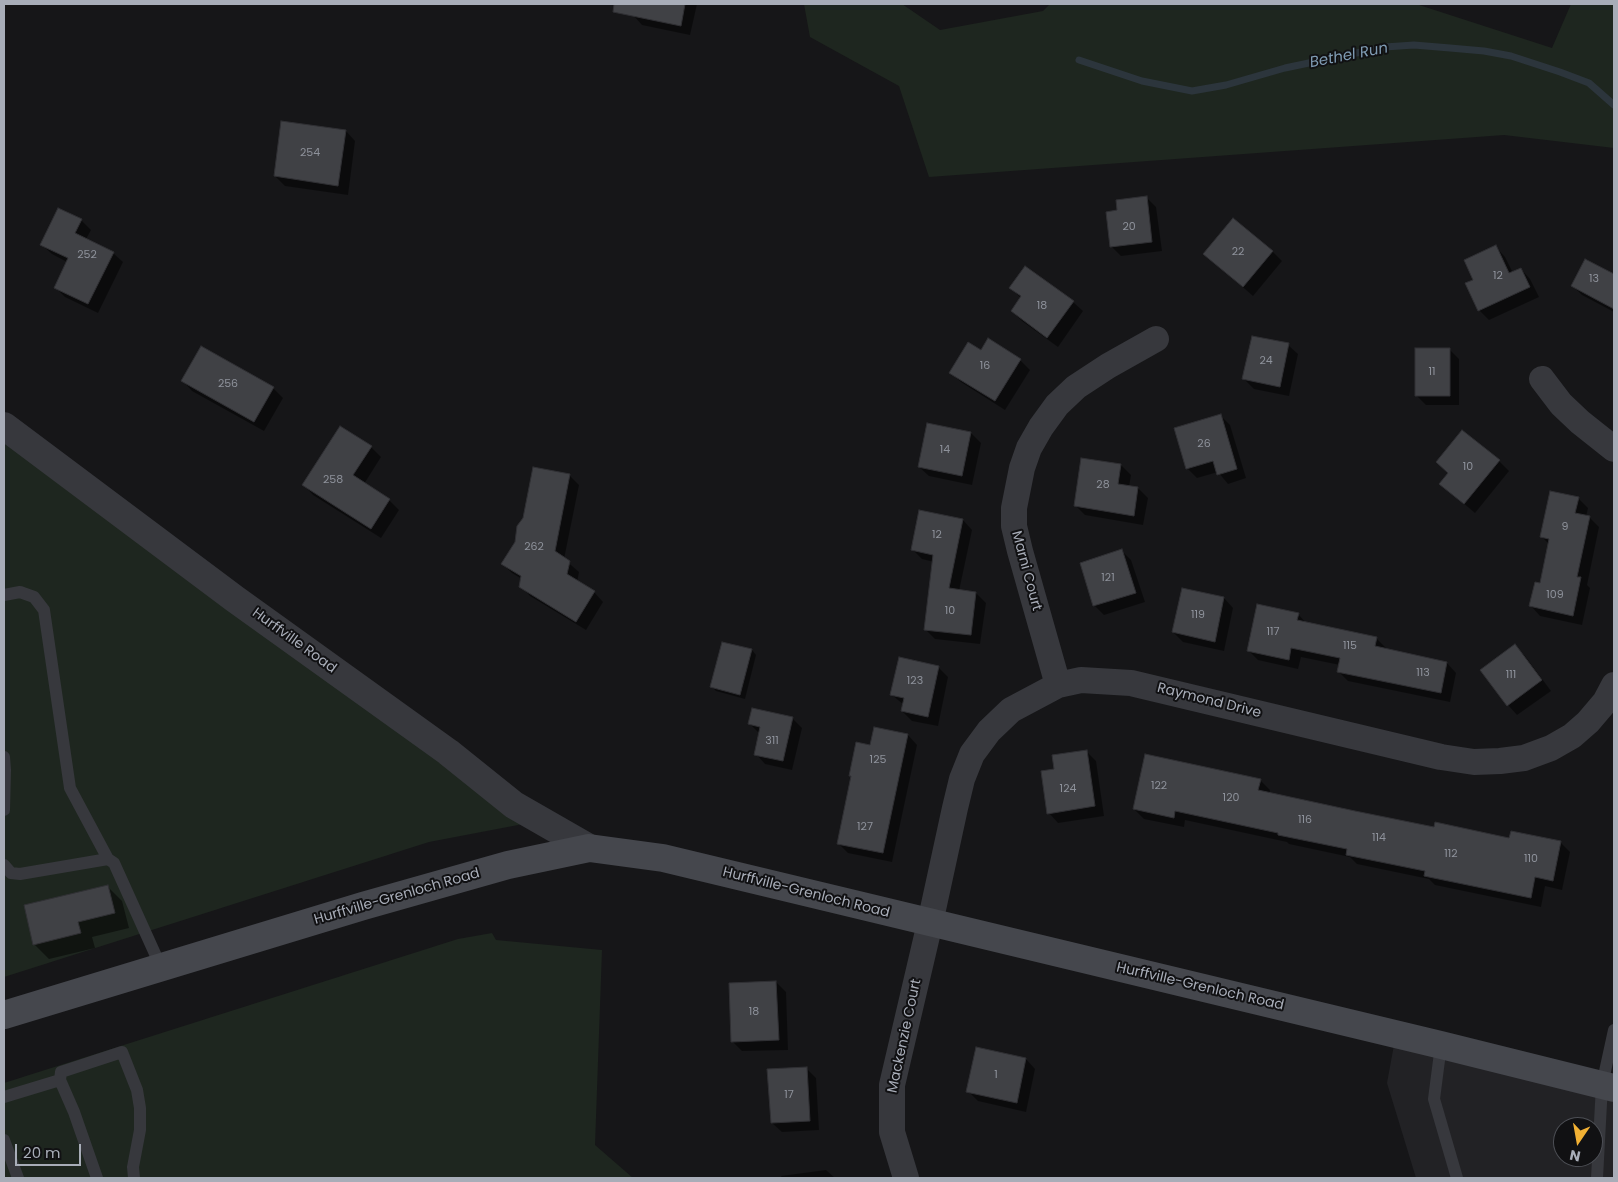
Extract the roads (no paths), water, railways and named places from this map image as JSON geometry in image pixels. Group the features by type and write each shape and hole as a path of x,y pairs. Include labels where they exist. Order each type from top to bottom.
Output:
{"main road":[{"name":"Hurffville-Grenloch Road","path":"4,1015 363,906 508,865 589,848 662,858 1441,1045 1608,1087"}],"street":[{"name":"Marni Court","path":"1058,684 1014,526 1014,508 1022,468 1029,448 1057,405 1076,387 1108,366 1156,339"},
{"path":"1542,379 1561,404 1614,449"},
{"name":"Hurffville Road","path":"4,426 235,599 448,752 514,805 589,848"},
{"name":"Raymond Drive","path":"930,923 957,798 972,754 989,731 1012,710 1058,684 1080,680 1131,683 1441,757 1474,762 1524,758 1551,748 1572,736 1588,722 1605,702 1614,686"},
{"name":"Mackenzie Court","path":"906,1178 892,1132 892,1085 930,923"}],"lane":[{"path":"4,595 20,592 34,597 44,610 70,788 108,859 114,863 161,967"},
{"path":"4,757 4,810"},
{"path":"4,865 11,873 20,874 108,859"},
{"path":"1592,1177 1608,1087 1614,1030"},
{"path":"1441,1045 1434,1099 1457,1178"},
{"path":"97,1178 74,1112 60,1080 61,1072 122,1052 137,1090 140,1108 140,1130 133,1167 134,1178"},
{"path":"4,1097 60,1080"},
{"path":"4,1140 18,1178"}],"waterway":[{"name":"Bethel Run","path":"1079,60 1142,81 1192,91 1226,85 1285,68 1385,47 1414,45 1450,48 1511,56 1560,72 1589,83 1614,105"}]}
